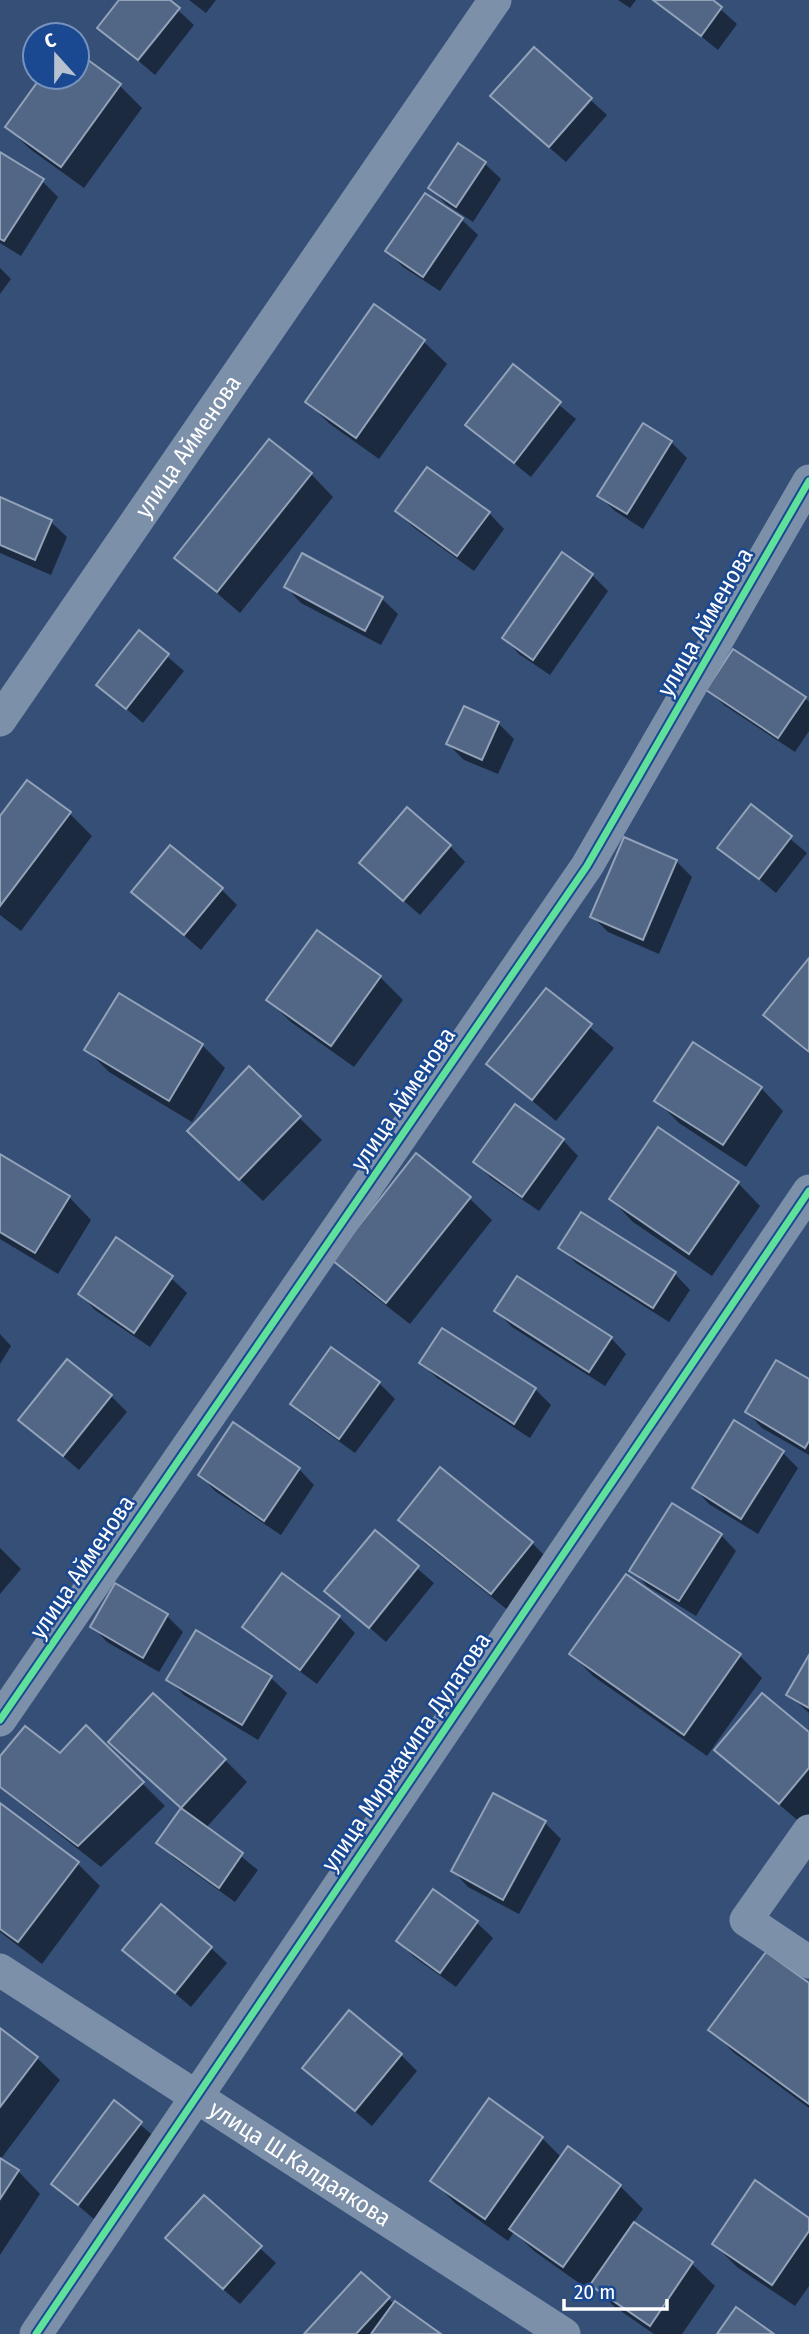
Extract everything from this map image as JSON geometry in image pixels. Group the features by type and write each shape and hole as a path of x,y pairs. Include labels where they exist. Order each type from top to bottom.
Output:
{"street":[{"name":"улица Айменова","path":"0,720 495,0"},
{"name":"улица Айменова","path":"0,1720 10,1684 587,866 809,481"},
{"name":"улица Миржакипа Дулатова","path":"36,2334 809,1191"},
{"path":"809,1831 746,1920 809,1962"},
{"name":"улица Ш.Калдаякова","path":"0,1970 564,2334"}],"building":[{"path":"119,0 170,0 180,8 138,60 97,28"},
{"path":"653,0 713,0 722,7 701,36"},
{"path":"534,47 592,98 549,147 490,96"},
{"path":"91,62 121,84 61,167 5,127 31,91 91,91"},
{"path":"458,143 486,162 456,207 428,188"},
{"path":"0,152 44,179 4,241 0,239"},
{"path":"425,193 463,218 423,277 385,251"},
{"path":"374,304 425,340 356,438 305,402"},
{"path":"513,364 561,402 514,463 465,425"},
{"path":"643,423 672,441 627,514 597,496"},
{"path":"269,439 312,473 217,592 174,558"},
{"path":"427,467 490,512 457,556 395,511"},
{"path":"0,497 52,520 35,560 0,545"},
{"path":"562,552 593,574 533,660 502,638"},
{"path":"302,553 383,597 365,631 284,587"},
{"path":"139,630 169,654 126,709 96,685"},
{"path":"733,649 806,697 778,738 706,690"},
{"path":"464,706 499,722 482,760 446,744"},
{"path":"27,780 71,812 0,906 0,816"},
{"path":"751,804 792,836 759,879 717,848"},
{"path":"407,807 451,845 403,901 359,863"},
{"path":"624,837 677,860 643,940 590,917"},
{"path":"170,845 223,888 184,935 131,892"},
{"path":"317,930 381,976 331,1046 266,1000"},
{"path":"809,958 809,1052 763,1015"},
{"path":"546,988 592,1024 532,1100 486,1064"},
{"path":"119,993 203,1044 169,1101 84,1050"},
{"path":"693,1042 762,1087 723,1145 654,1101"},
{"path":"249,1066 301,1116 239,1180 187,1131"},
{"path":"515,1104 564,1139 522,1197 473,1162"},
{"path":"658,1127 739,1182 689,1254 609,1199"},
{"path":"416,1153 471,1197 386,1303 332,1260"},
{"path":"0,1154 70,1196 35,1253 0,1232"},
{"path":"581,1212 676,1272 653,1308 558,1248"},
{"path":"116,1237 173,1276 134,1333 78,1294"},
{"path":"517,1276 612,1337 589,1372 494,1311"},
{"path":"442,1328 536,1388 514,1424 419,1363"},
{"path":"331,1347 380,1382 339,1439 290,1404"},
{"path":"67,1359 112,1395 63,1456 18,1420"},
{"path":"776,1360 809,1379 809,1441 805,1448 745,1412"},
{"path":"734,1420 784,1451 741,1519 692,1488"},
{"path":"233,1422 300,1468 264,1521 198,1475"},
{"path":"440,1467 533,1542 491,1594 398,1520"},
{"path":"672,1503 722,1534 679,1601 629,1571"},
{"path":"375,1530 419,1566 369,1628 324,1591"},
{"path":"282,1573 340,1616 300,1670 242,1627"},
{"path":"626,1574 741,1654 684,1735 569,1654"},
{"path":"115,1583 168,1614 143,1658 90,1627"},
{"path":"196,1630 272,1676 242,1725 166,1680"},
{"path":"809,1655 809,1708 786,1695"},
{"path":"153,1693 226,1759 181,1808 108,1742"},
{"path":"762,1693 809,1732 809,1768 779,1804 714,1750"},
{"path":"86,1725 144,1782 78,1846 0,1787 0,1756 25,1726 60,1753"},
{"path":"493,1793 546,1821 503,1900 451,1871"},
{"path":"0,1803 79,1862 18,1942 0,1929"},
{"path":"181,1808 243,1853 219,1888 156,1843"},
{"path":"433,1889 478,1921 440,1973 396,1941"},
{"path":"161,1904 212,1947 175,1993 122,1950"},
{"path":"766,1952 809,1983 809,2104 708,2030"},
{"path":"349,2010 402,2054 355,2111 302,2068"},
{"path":"0,2028 38,2057 0,2107"},
{"path":"489,2098 543,2137 485,2219 430,2181"},
{"path":"114,2100 142,2122 78,2205 51,2184"},
{"path":"568,2146 621,2185 563,2267 509,2229"},
{"path":"0,2158 19,2170 0,2199"},
{"path":"755,2180 809,2218 809,2231 772,2285 712,2244"},
{"path":"204,2195 262,2246 223,2289 165,2238"},
{"path":"634,2222 693,2262 650,2326 590,2285"},
{"path":"361,2272 390,2297 356,2334 304,2334"},
{"path":"395,2301 441,2334 371,2334"},
{"path":"736,2307 774,2334 717,2334"}],"cycle path":[{"path":"0,1720 587,866 809,481"},
{"path":"36,2334 809,1191"}]}
